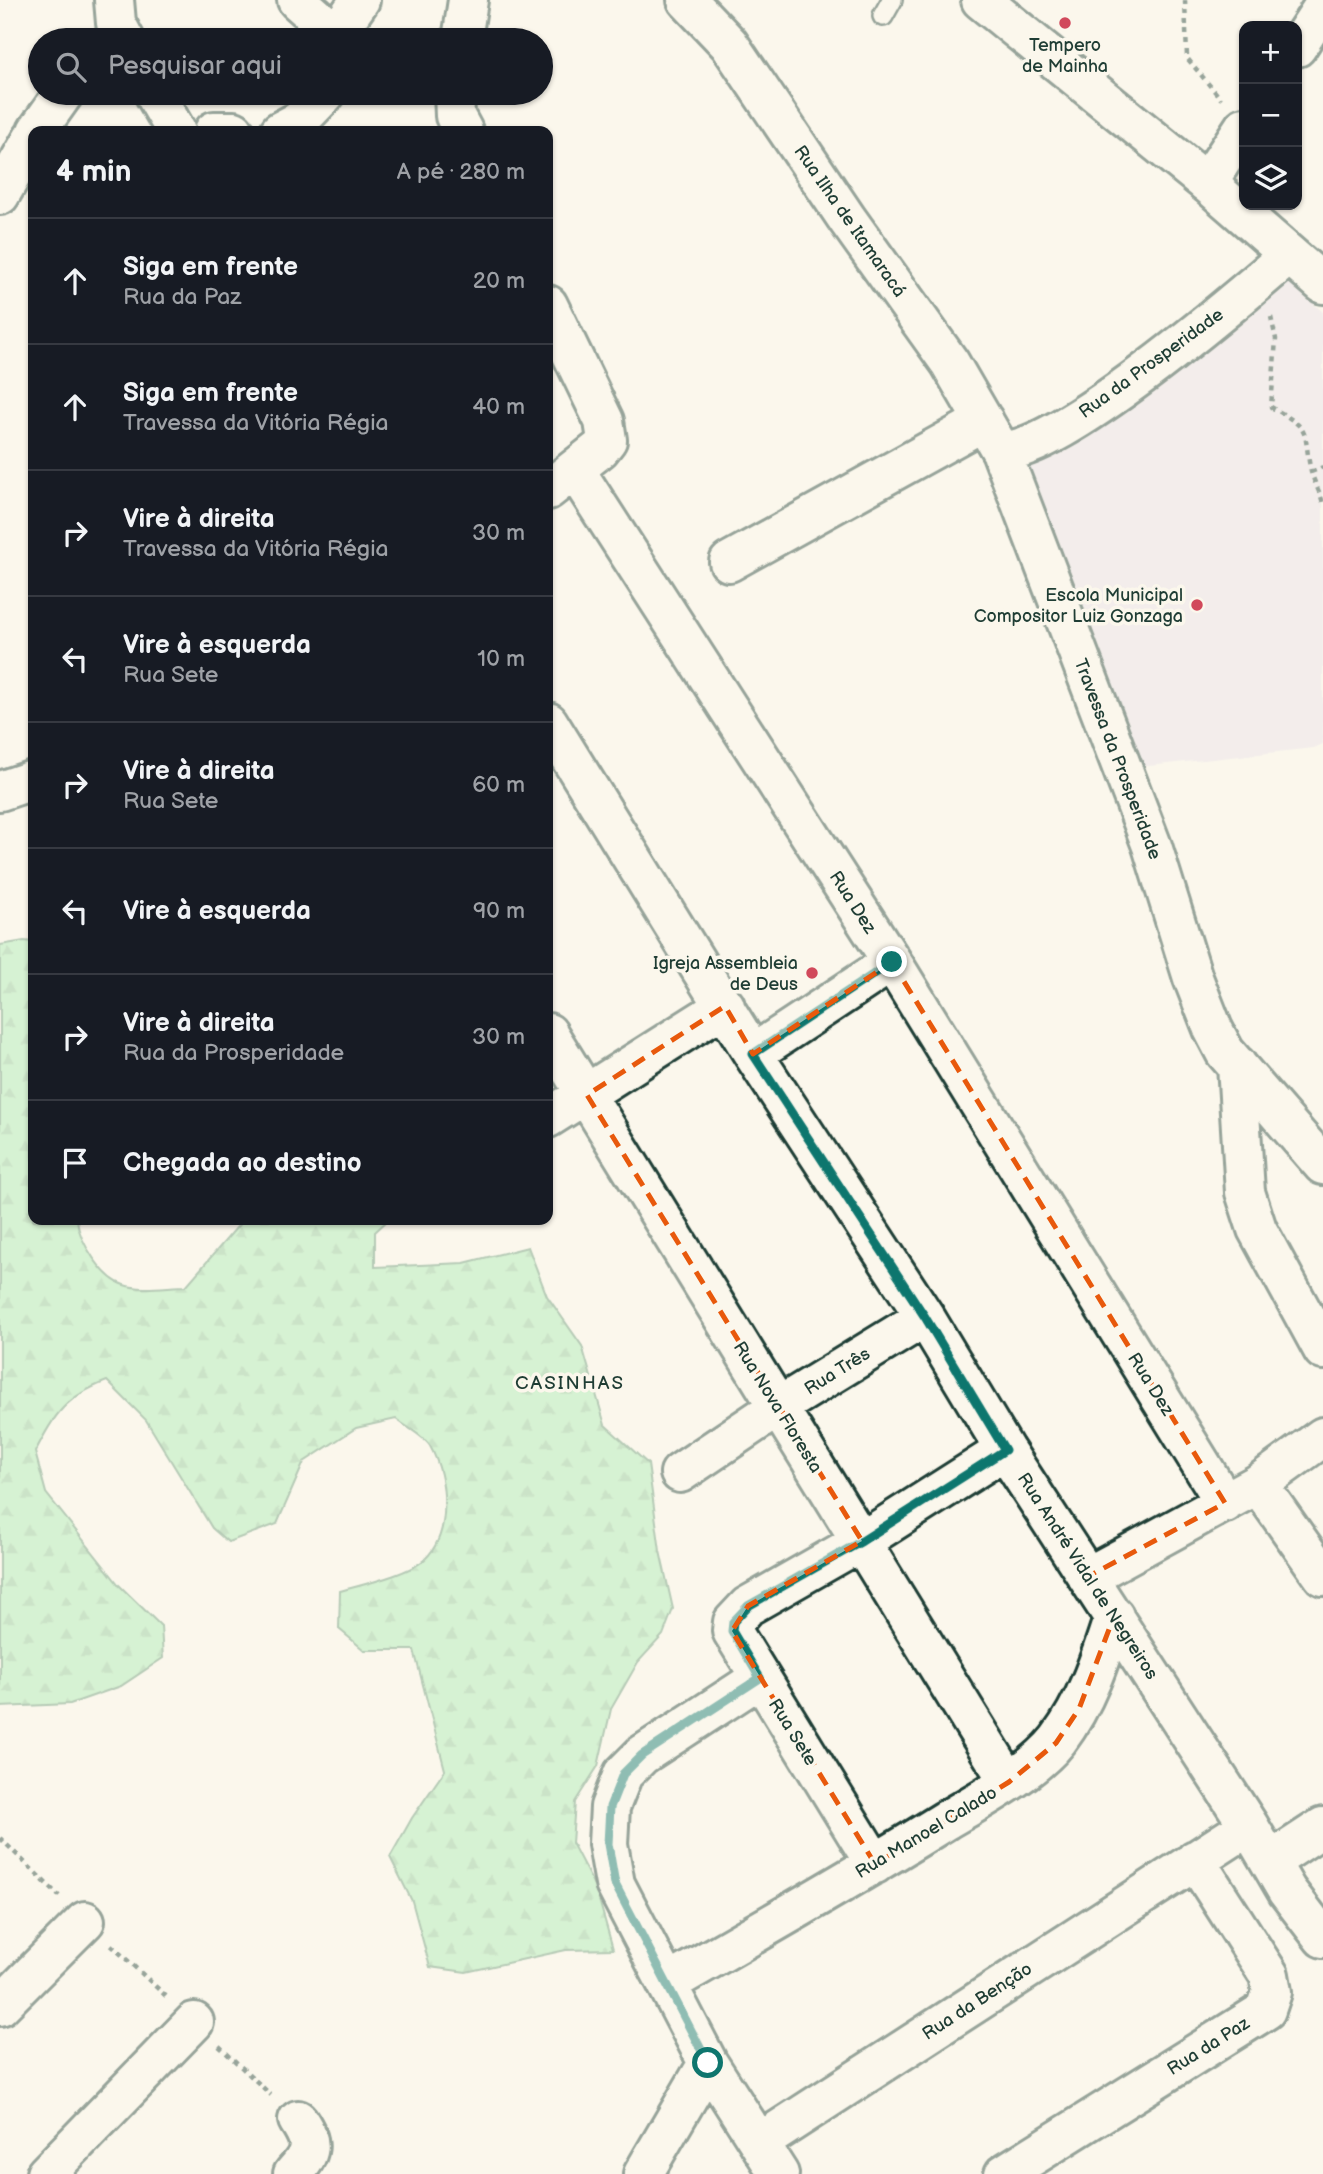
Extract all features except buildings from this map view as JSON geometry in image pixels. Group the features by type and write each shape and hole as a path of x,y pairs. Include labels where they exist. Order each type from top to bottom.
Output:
{"street":[{"path":"297,0 329,28"},
{"path":"344,28 360,0"},
{"path":"464,28 468,0"},
{"name":"Rua Ilha de Itamaracá","path":"687,0 729,44 847,219 950,363 992,436"},
{"path":"981,0 1207,183 1323,284"},
{"path":"1302,39 1323,7"},
{"path":"41,126 55,105"},
{"path":"161,105 173,126"},
{"path":"290,126 314,105"},
{"path":"455,105 461,126"},
{"path":"1207,183 1236,117"},
{"path":"0,195 28,147"},
{"name":"Rua da Prosperidade","path":"729,562 992,436 1023,449 1089,411 1196,334 1289,255"},
{"name":"Rua Dez","path":"553,315 604,421 607,440 561,480 892,962 1224,1503"},
{"name":"Travessa da Prosperidade","path":"992,436 1153,846 1208,1016 1225,1052 1323,1164"},
{"name":"Rua André Vidal de Negreiros","path":"553,730 753,1054 925,1317 1005,1450 1249,1825 1287,1891 1323,1938"},
{"path":"0,791 28,782"},
{"path":"753,1054 892,962"},
{"path":"553,1115 725,1006"},
{"name":"Rua Nova Floresta","path":"553,1041 1009,1782"},
{"path":"1237,1065 1245,1192 1257,1229 1323,1350"},
{"name":"Rua Três","path":"680,1473 778,1407 925,1317"},
{"path":"1089,1576 1258,1484 1323,1437"},
{"name":"Rua Sete","path":"875,1864 732,1631 733,1622 739,1614 862,1541 1005,1450"},
{"path":"1258,1484 1323,1576"},
{"name":"Rua Manoel Calado","path":"667,1984 875,1864 1009,1782 1056,1743 1079,1709 1097,1670 1114,1616"},
{"path":"760,1678 642,1755 623,1774 610,1807 608,1844 615,1884 708,2063 769,2158"},
{"path":"1195,1860 1249,1825"},
{"path":"1271,1861 1323,1827"},
{"name":"Rua da Benção","path":"769,2158 1195,1860"},
{"name":"Rua da Paz","path":"1004,2174 1266,2010 1272,1992 1269,1975 1195,1860"},
{"path":"0,2006 85,1921"},
{"path":"46,2174 194,2022"},
{"path":"643,2174 708,2063"},
{"path":"293,2174 309,2155 309,2136 299,2120"}],"path":[{"path":"1185,0 1188,58 1236,117"},
{"path":"1289,255 1268,304 1276,340 1271,407 1289,417 1307,435 1311,472 1323,503"},
{"path":"1311,472 1323,467"},
{"path":"0,1838 299,2120"}],"highlighted area":[{"path":"892,962 1225,1503 1089,1576 1114,1616 1079,1709 1056,1743 1009,1782 875,1864 732,1631 748,1606 862,1541 587,1095 725,1006 753,1054"}],"shaded area":[{"name":"Escola Municipal Compositor Luiz Gonzaga","path":"1288,282 1323,312 1323,744 1314,748 1140,767 1011,466"}],"green space":[{"path":"28,941 28,1225 78,1225 93,1258 116,1281 138,1288 186,1286 239,1225 383,1225 375,1232 375,1267 464,1263 528,1247 547,1296 582,1346 605,1425 648,1464 660,1551 673,1609 663,1635 638,1662 611,1709 598,1766 575,1802 572,1843 596,1889 613,1949 566,1950 466,1972 430,1967 412,1901 390,1857 412,1818 445,1770 414,1650 364,1650 339,1629 340,1591 385,1578 418,1564 434,1548 440,1534 444,1504 436,1459 427,1442 396,1419 356,1428 304,1462 277,1524 228,1542 212,1528 146,1420 107,1381 71,1400 55,1417 35,1452 46,1493 119,1585 161,1626 163,1658 121,1686 70,1704 0,1707 0,945"}],"place":[{"name":"Tempero de Mainha","path":"1065,23"},
{"name":"Escola Municipal Compositor Luiz Gonzaga","path":"1197,605"},
{"name":"Igreja Assembleia de Deus","path":"812,973"}],"district":[{"name":"CASINHAS","path":"570,1382"}],"route":[{"path":"708,2063 615,1884 608,1844 610,1807 623,1774 642,1755 760,1678 732,1631 733,1622 748,1606 862,1541 1005,1450 925,1317 753,1054 892,962"}]}
